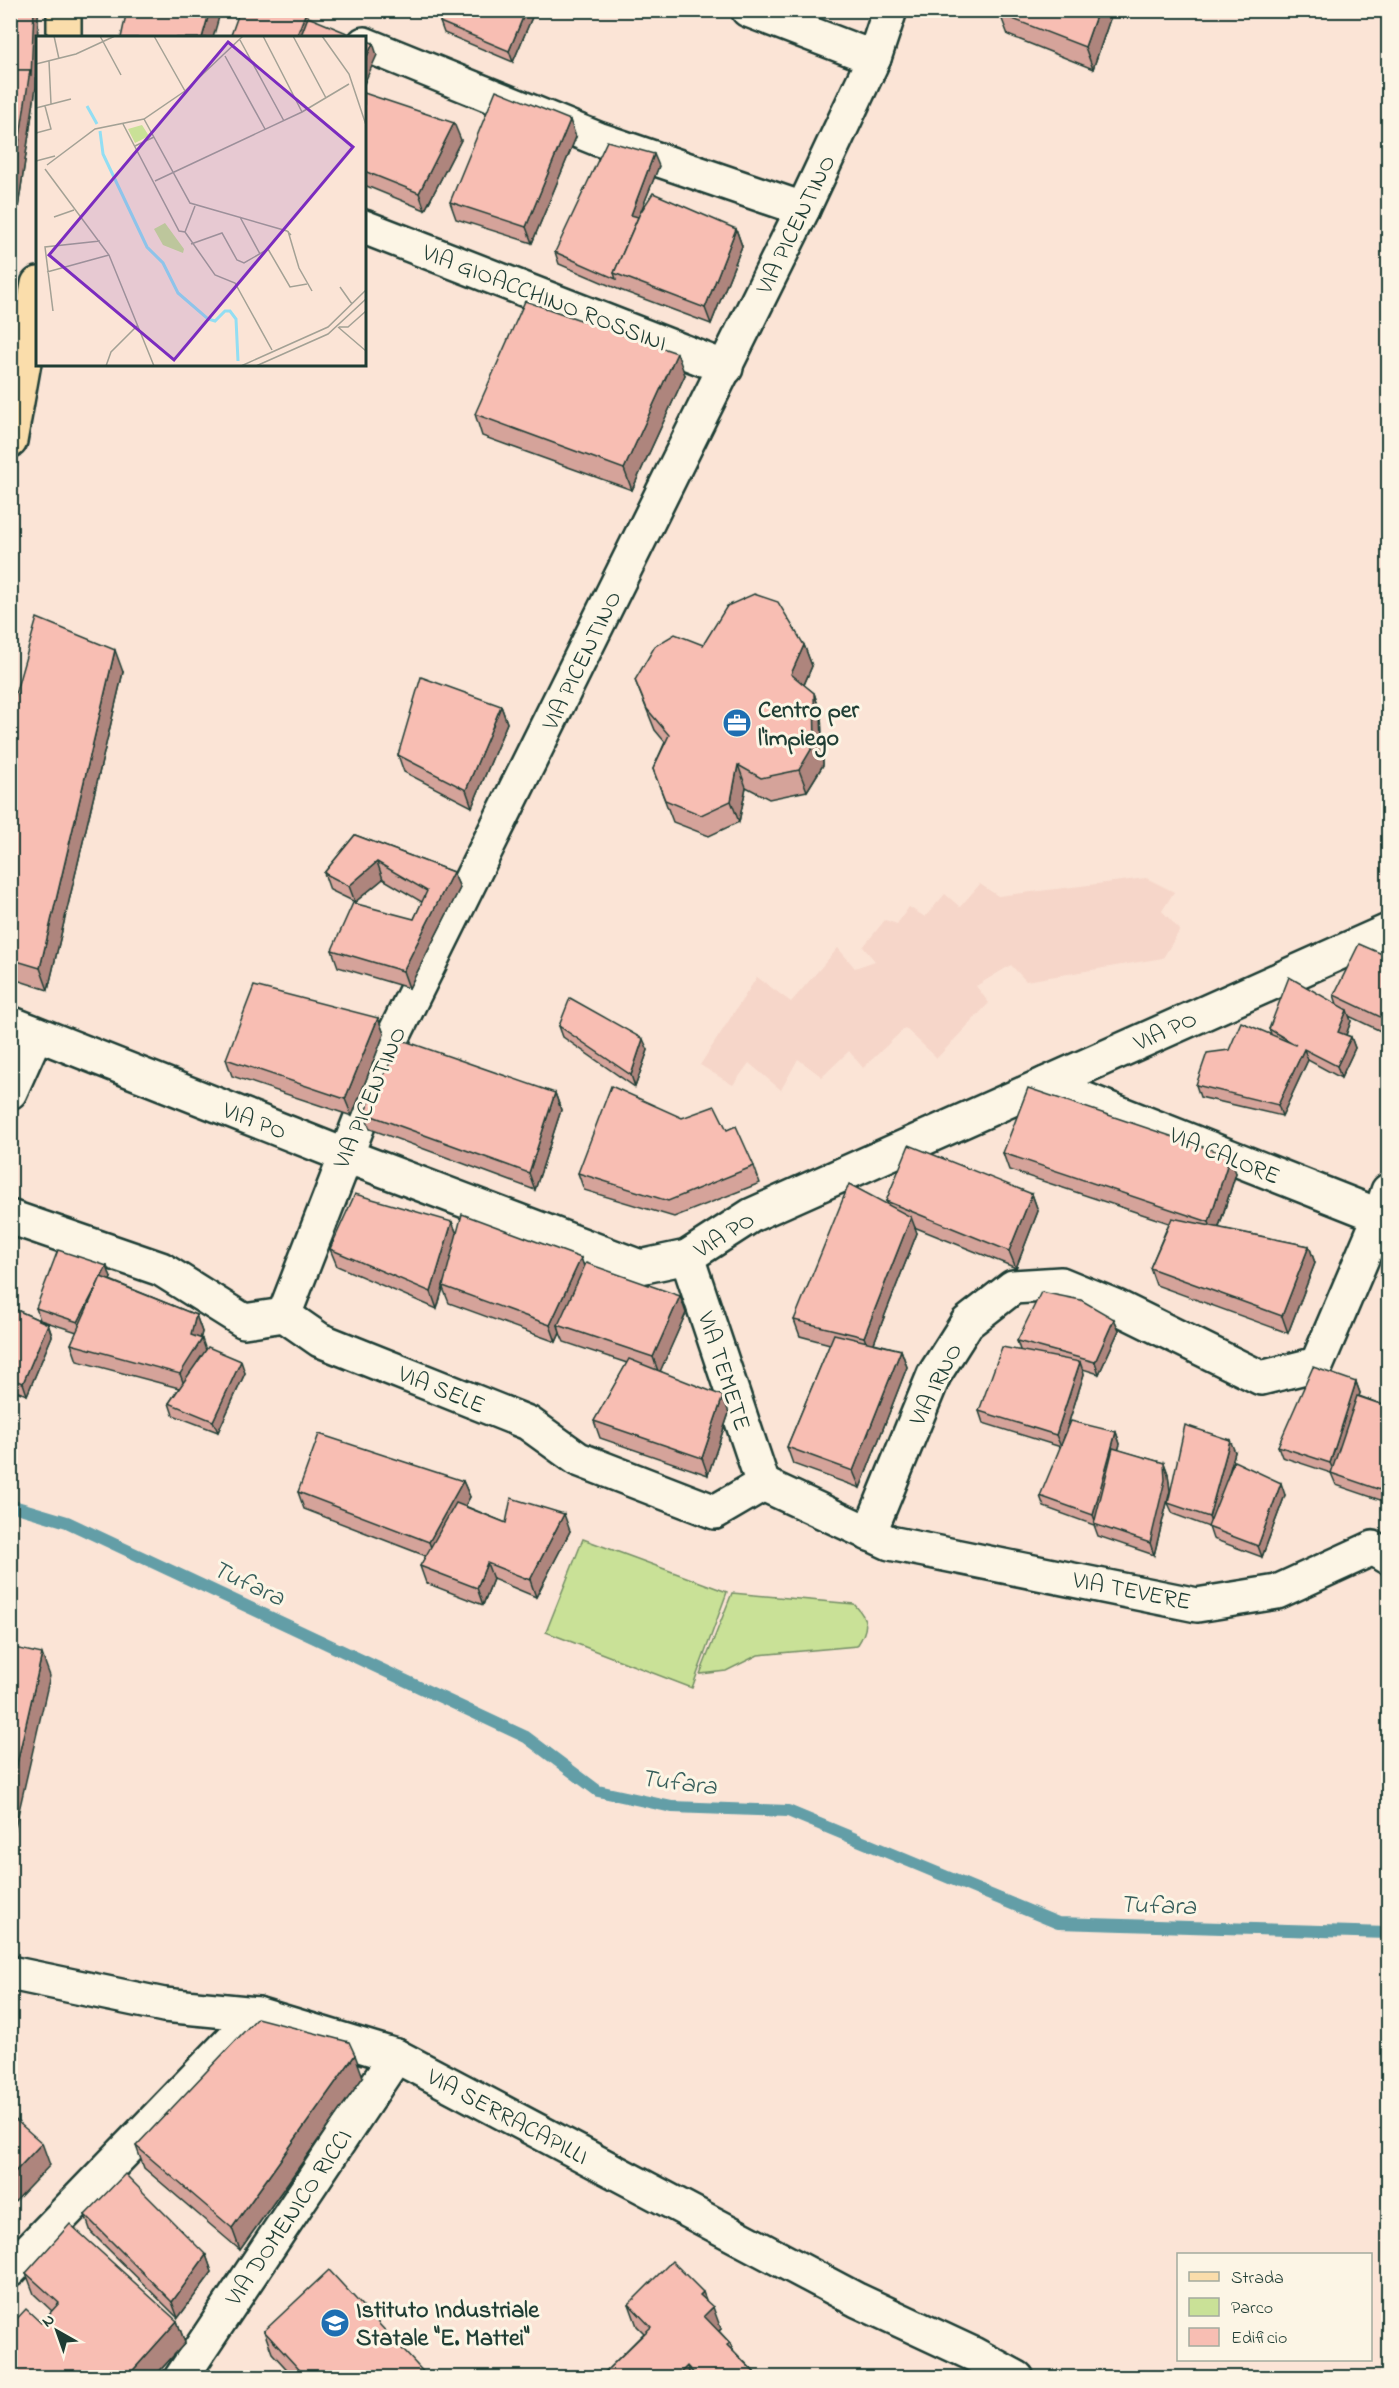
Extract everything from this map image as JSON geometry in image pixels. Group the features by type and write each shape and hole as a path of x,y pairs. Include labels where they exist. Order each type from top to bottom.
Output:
{"main road":[{"path":"64,10 64,36"},
{"path":"10,441 36,295"}],"street":[{"path":"748,10 874,58"},
{"name":"VIA PICENTINO","path":"284,1314 344,1155 390,1043 803,209 874,58 890,10"},
{"path":"366,44 598,140 803,209"},
{"name":"VIA GIOACCHINO ROSSINI","path":"366,228 726,368"},
{"name":"VIA PO","path":"23,1029 344,1155 640,1267 687,1257 752,1215 1389,931"},
{"path":"10,1092 23,1029"},
{"name":"VIA CALORE","path":"1046,1084 1384,1204"},
{"name":"VIA IRNO","path":"869,1534 934,1374 967,1323 1013,1287 1061,1284 1117,1307 1261,1378 1317,1364 1384,1204"},
{"path":"10,1217 161,1269 244,1321 284,1314"},
{"name":"VIA TEMETE","path":"687,1257 763,1484"},
{"name":"VIA SELE","path":"284,1314 320,1340 528,1423 578,1459 715,1512 763,1484"},
{"path":"763,1484 869,1534"},
{"name":"VIA TEVERE","path":"869,1534 890,1543 1197,1605 1277,1592 1373,1548 1389,1557"},
{"name":"VIA SERRACAPILLI","path":"10,1973 164,2005 258,2014 396,2056 857,2300 971,2366 1017,2378"},
{"path":"10,2270 258,2014"},
{"name":"VIA DOMENICO RICCI","path":"181,2378 396,2056"}],"shaded area":[{"path":"1146,878 1174,892 1162,911 1180,930 1163,958 1026,981 1011,965 976,986 989,1003 937,1058 905,1028 863,1068 849,1051 822,1077 798,1059 781,1090 749,1063 733,1085 700,1065 757,977 791,1002 838,948 855,968 875,961 863,947 885,920 897,924 909,907 925,917 945,894 960,907 980,884 998,896"}],"green space":[{"path":"583,1539 727,1592 692,1688 546,1632"},
{"path":"732,1593 854,1604 865,1620 864,1634 857,1646 758,1655 726,1671 700,1674"}],"building":[{"path":"10,10 34,10 31,76 30,70 10,70"},
{"path":"127,10 210,10 203,36 121,36"},
{"path":"240,10 303,10 306,12 297,36 231,36"},
{"path":"444,10 526,10 509,51 440,22"},
{"path":"1001,10 1098,10 1085,47 1000,14"},
{"path":"308,17 354,36 301,36"},
{"path":"366,41 373,43 366,59"},
{"path":"10,70 30,70 10,203"},
{"path":"496,90 570,120 526,227 450,202"},
{"path":"366,94 454,123 419,193 366,172"},
{"path":"607,141 654,154 631,215 638,217 614,273 616,279 555,252"},
{"path":"653,193 736,229 705,308 614,273 640,213"},
{"path":"525,301 677,353 624,469 475,414"},
{"name":"Centro per l'impiego","path":"754,594 778,602 804,645 791,674 814,693 815,743 799,770 761,778 738,765 731,801 701,815 665,800 653,769 669,735 647,709 635,680 655,646 675,634 703,645 727,606"},
{"path":"37,618 115,650 40,968 10,959 10,712"},
{"path":"421,677 501,706 466,790 398,755"},
{"path":"355,835 453,872 403,971 332,950 353,903 414,919 427,891 377,862 349,886 324,873"},
{"path":"1359,944 1389,957 1389,1021 1334,995"},
{"path":"1289,977 1347,1010 1338,1032 1351,1037 1337,1066 1304,1049 1278,1105 1196,1085 1207,1053 1229,1050 1241,1022 1296,1045 1269,1029"},
{"path":"254,986 378,1018 345,1099 226,1059"},
{"path":"570,998 643,1039 631,1075 559,1026"},
{"path":"402,1040 555,1093 529,1173 364,1113"},
{"path":"611,1086 682,1118 715,1106 727,1130 736,1126 754,1166 668,1201 578,1173"},
{"path":"1028,1088 1230,1156 1209,1222 1003,1153"},
{"path":"909,1145 1032,1194 1009,1251 886,1201"},
{"path":"849,1184 911,1217 864,1337 794,1320"},
{"path":"355,1194 452,1222 431,1292 330,1249"},
{"path":"462,1214 581,1258 550,1325 443,1286"},
{"path":"1172,1218 1309,1246 1282,1316 1150,1268"},
{"path":"58,1250 107,1266 78,1322 36,1308"},
{"path":"586,1263 680,1296 653,1357 558,1325"},
{"path":"101,1277 196,1315 191,1335 202,1339 180,1374 71,1344"},
{"path":"1041,1292 1081,1300 1114,1319 1095,1362 1017,1341"},
{"path":"10,1307 48,1324 23,1383 10,1379"},
{"path":"834,1334 901,1350 853,1471 787,1447"},
{"path":"208,1347 241,1361 213,1421 169,1403"},
{"path":"1002,1347 1080,1362 1056,1435 979,1411"},
{"path":"629,1359 723,1396 702,1458 594,1421"},
{"path":"1313,1367 1356,1382 1330,1463 1278,1446"},
{"path":"1357,1396 1389,1407 1389,1493 1331,1473"},
{"path":"1071,1421 1116,1432 1093,1515 1040,1496"},
{"path":"1185,1425 1230,1440 1209,1517 1168,1503"},
{"path":"319,1434 463,1481 429,1542 298,1492"},
{"path":"1113,1448 1164,1463 1165,1480 1150,1543 1094,1524"},
{"path":"1234,1461 1281,1483 1258,1546 1208,1527"},
{"path":"511,1498 564,1514 530,1580 487,1563 477,1588 420,1566 456,1503 506,1523"},
{"path":"10,1647 42,1654 10,1794"},
{"path":"257,2018 349,2042 355,2055 232,2228 136,2146"},
{"path":"10,2115 42,2143 10,2177"},
{"path":"125,2174 206,2255 172,2302 85,2215"},
{"path":"70,2224 177,2321 126,2378 13,2378 10,2375 10,2326 26,2309 41,2323 59,2303 26,2273"},
{"path":"672,2261 703,2292 700,2295 713,2307 704,2316 730,2343 727,2345 760,2378 698,2378 687,2366 675,2378 599,2378 651,2327 629,2304"},
{"name":"Istituto Industriale Statale \"E. Mattei\"","path":"329,2270 429,2378 307,2378 264,2331"}],"waterway":[{"name":"Tufara","path":"10,1505 67,1522 526,1737 598,1791 672,1807 788,1811 1058,1923 1388,1933"}],"place":[{"name":"Centro per l'impiego","path":"737,723"},
{"name":"Istituto Industriale Statale \"E. Mattei\"","path":"335,2323"}]}
